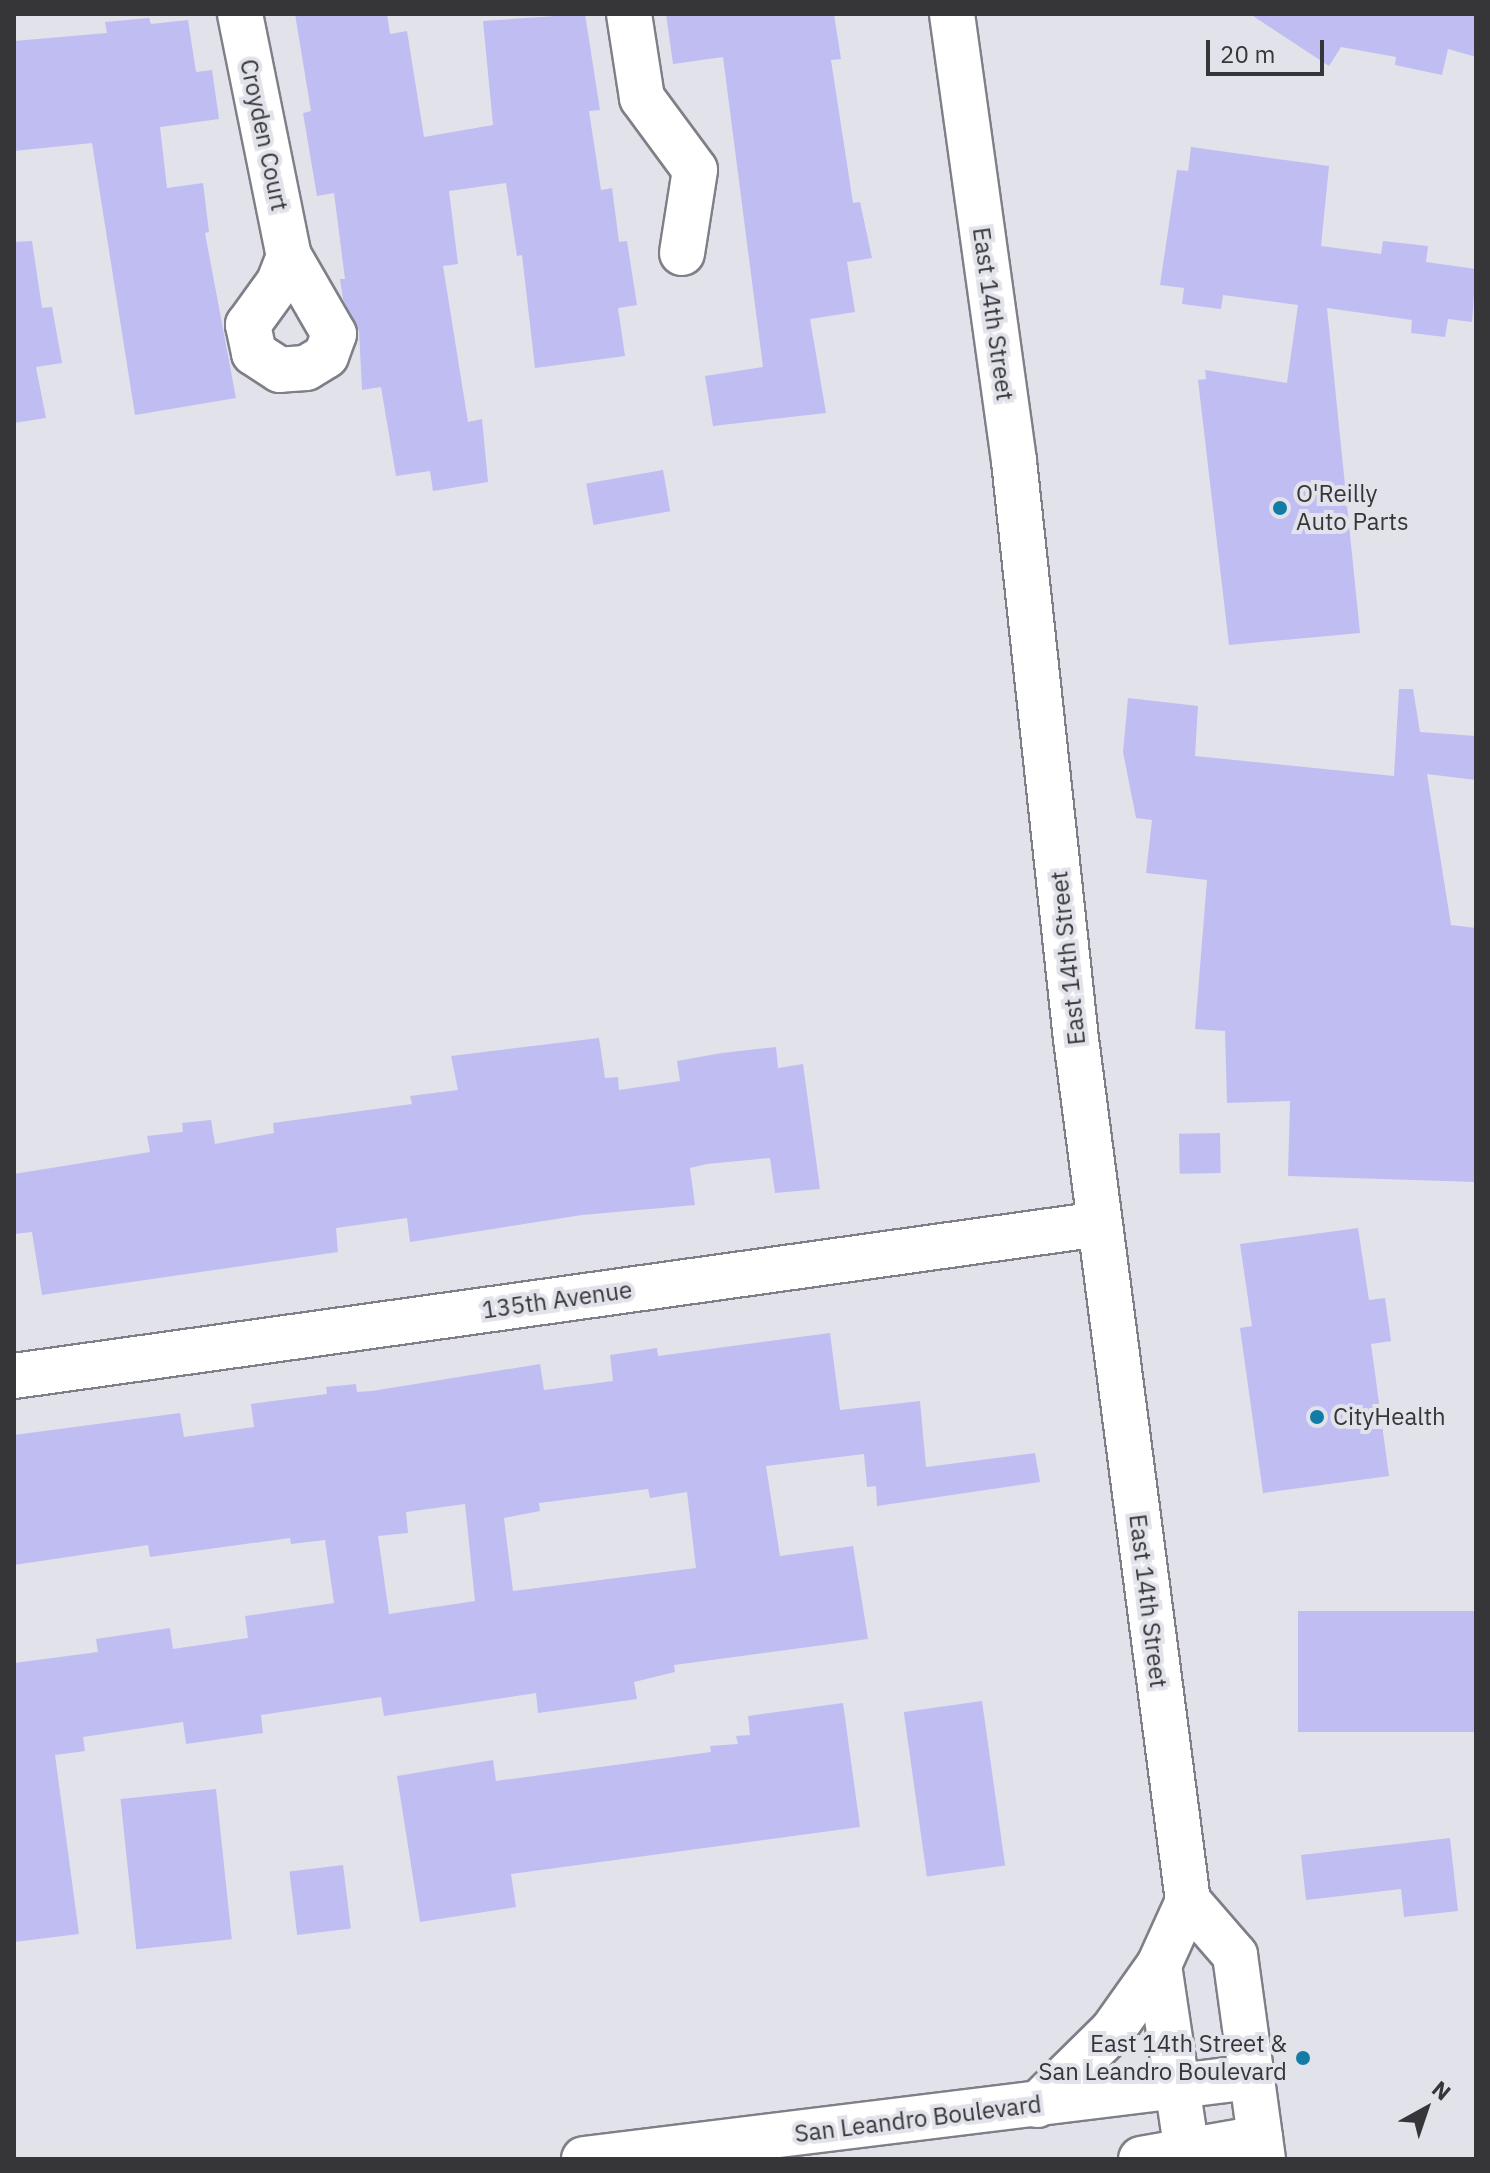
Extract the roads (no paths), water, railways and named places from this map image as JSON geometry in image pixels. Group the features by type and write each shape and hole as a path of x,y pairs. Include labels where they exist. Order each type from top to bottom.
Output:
{"main road":[{"name":"Croyden Court","path":"240,14 289,256"},
{"path":"629,14 642,98 695,170 682,253"},
{"name":"East 14th Street","path":"952,14 1020,513 1099,1224 1188,1901"},
{"name":"135th Avenue","path":"14,1376 1099,1224"},
{"path":"1037,2105 1113,2030 1159,1965 1188,1901 1235,1955 1262,2149 1141,2159"},
{"path":"1159,1965 1188,2155"},
{"name":"San Leandro Boulevard","path":"584,2159 1251,2077"}],"place":[{"name":"O'Reilly Auto Parts","path":"1280,508"},
{"name":"CityHealth","path":"1317,1417"},
{"name":"East 14th Street & San Leandro Boulevard","path":"1303,2058"}]}
